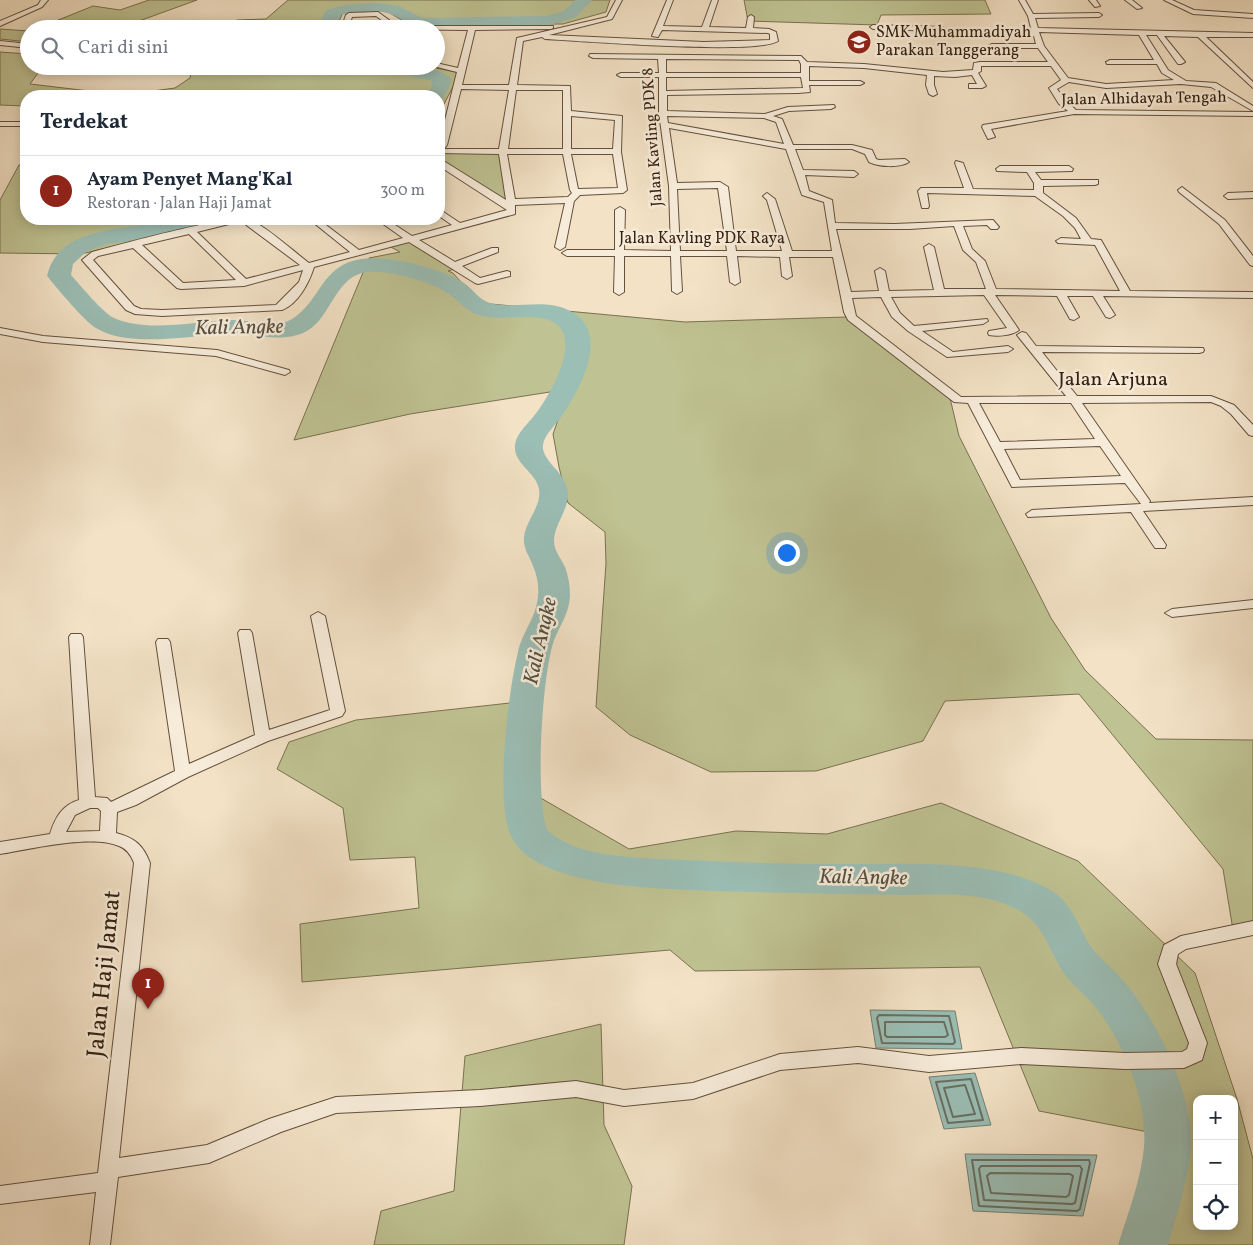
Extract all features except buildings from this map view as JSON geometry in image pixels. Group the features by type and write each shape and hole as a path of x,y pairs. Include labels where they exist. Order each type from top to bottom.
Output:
{"street":[{"path":"0,24 40,6 45,0"},
{"path":"605,28 619,0"},
{"path":"655,41 658,28 670,0"},
{"path":"705,29 715,0"},
{"path":"1022,0 1031,16 1040,46 1065,80"},
{"path":"1092,0 1097,6"},
{"path":"1128,0 1139,8"},
{"path":"1167,0 1193,12 1253,16"},
{"path":"347,20 349,15 356,14 378,14 386,20"},
{"path":"1031,16 1099,15"},
{"path":"749,31 751,17"},
{"path":"873,28 942,28 953,34 1106,26"},
{"path":"445,137 472,27"},
{"path":"516,222 503,152 514,87 521,27"},
{"path":"520,40 566,27"},
{"path":"445,28 605,28 655,41 766,44 774,41 773,32 658,28"},
{"path":"533,37 605,28"},
{"path":"1035,30 1098,31 1160,35 1253,35"},
{"path":"1142,34 1165,71 1183,82"},
{"path":"1160,35 1181,62"},
{"path":"1200,35 1253,86"},
{"path":"0,43 20,45"},
{"path":"992,46 1040,46"},
{"name":"Jalan Kavling PDK 8","path":"593,56 662,58 663,113 672,186 674,253 678,291"},
{"path":"662,58 803,61 931,73 974,72"},
{"path":"664,93 766,93 805,90 807,89 804,79 803,61"},
{"path":"1110,62 1158,62"},
{"path":"974,72 980,64 1053,64"},
{"path":"445,67 461,71"},
{"path":"972,86 982,86 974,72"},
{"path":"931,73 930,85 932,94"},
{"path":"621,75 764,75 860,84"},
{"path":"764,75 766,93"},
{"path":"1074,112 1062,102 1053,88 1065,80 1083,81 1106,86 1183,82 1213,85 1253,109"},
{"path":"457,87 566,88 567,153 574,190 578,192 623,190 617,152 619,118 567,113"},
{"path":"663,113 764,116 788,109 831,107"},
{"name":"Jalan Alhidayah Tengah","path":"991,137 987,127 1074,112 1253,114"},
{"path":"764,116 781,123 800,172 805,193 828,200 831,226 847,295 849,312 852,318 959,400"},
{"path":"0,124 20,124"},
{"path":"665,125 789,147 852,147 869,152 872,160 878,163 905,162"},
{"path":"445,150 567,153 617,152"},
{"path":"959,163 969,190"},
{"path":"445,166 512,207"},
{"path":"1000,170 1069,169"},
{"path":"1030,170 1038,183 1040,193 1038,194"},
{"path":"800,172 854,174"},
{"path":"1038,183 1095,182"},
{"path":"672,186 723,186 730,225 731,254 735,282"},
{"path":"925,206 922,190 969,190 1038,194 1059,206 1081,228 1087,241"},
{"path":"1182,190 1222,222 1253,263"},
{"path":"135,244 181,286 244,283 460,227 512,207 570,200 578,192"},
{"path":"767,196 771,199 786,254 787,276"},
{"path":"1228,196 1253,196"},
{"name":"Jalan Kavling PDK Raya","path":"570,200 564,250 620,254 837,254"},
{"path":"619,292 620,210"},
{"path":"445,216 460,227"},
{"path":"831,226 882,228 990,222 994,227"},
{"path":"957,223 968,250 978,258 982,265 989,292 1014,330 993,332"},
{"path":"212,225 95,254 87,260 130,308 139,312 162,313 274,309 283,306 294,283 309,267"},
{"path":"252,225 309,267"},
{"path":"321,225 358,254"},
{"path":"389,225 410,240 456,265 478,281 507,274"},
{"path":"190,230 244,283"},
{"path":"1061,241 1099,243 1128,294"},
{"path":"929,247 940,292"},
{"path":"456,265 495,250"},
{"path":"880,271 884,293 896,315 912,329 952,355 1008,350"},
{"path":"256,280 294,283"},
{"path":"847,295 940,292 1253,295"},
{"path":"1060,293 1074,317"},
{"path":"1096,293 1110,315"},
{"path":"912,329 983,321"},
{"path":"0,331 43,339 217,353 285,372"},
{"path":"1022,335 1073,398 1130,479 1139,504 1160,545"},
{"path":"1034,349 1199,350"},
{"name":"Jalan Arjuna","path":"959,400 1073,398 1210,399 1223,401 1231,406 1253,433"},
{"path":"972,400 1016,484 1130,479"},
{"path":"996,446 1104,442"},
{"path":"1032,514 1139,504 1253,501"},
{"path":"1172,613 1253,604"},
{"path":"110,809 263,737 332,716 338,711 318,616"},
{"path":"244,633 263,737"},
{"path":"76,638 87,802"},
{"path":"163,642 183,773"},
{"path":"56,840 62,820 70,809 87,802 101,802 110,809"},
{"path":"108,837 110,809"},
{"name":"Jalan Haji Jamat","path":"0,848 56,840 108,837 122,840 132,846 138,853 142,863 100,1245"},
{"path":"0,1195 209,1154 276,1125 336,1105 480,1098 576,1089 624,1098 693,1091 780,1062 858,1055 929,1064 1021,1056 1125,1061 1184,1060 1195,1054 1198,1043 1167,964 1170,950 1180,943 1253,928"}],"green space":[{"path":"149,0 197,0 142,20 58,20 93,6 120,10"},
{"path":"288,0 610,0 606,12 563,24 445,25 445,20 402,20 383,9 343,12 340,20 237,20 266,19"},
{"path":"744,0 985,0 991,14 881,15 877,25 748,21"},
{"path":"0,29 20,30 20,41 0,39"},
{"path":"0,52 20,53 20,75 36,75 30,84 81,90 20,90 20,106 0,105"},
{"path":"445,70 460,73 445,102 445,90 160,90 175,88 190,78 190,75 445,75"},
{"path":"503,152 507,204 445,166 445,153"},
{"path":"20,165 20,225 203,225 81,254 0,253 0,200"},
{"path":"412,241 414,246 446,260 455,269 448,271 453,273 480,303 685,322 846,317 950,398 959,436 1051,618 1085,670 1156,739 1253,740 1253,933 1234,936 1223,869 1079,694 945,701 923,741 816,771 711,772 630,735 596,707 606,563 605,532 568,503 553,434 569,389 410,414 294,440 369,258 400,252 389,246"},
{"path":"519,702 520,786 629,849 736,831 827,834 941,803 1078,861 1195,973 1236,1095 1193,1095 1193,1230 1238,1230 1238,1103 1253,1159 1253,1245 1166,1245 1164,1135 1039,1111 980,967 695,971 670,950 302,982 300,924 419,908 415,857 350,860 343,808 277,769 289,742 356,720"},
{"path":"601,1024 604,1125 632,1186 624,1245 374,1245 381,1211 454,1191 465,1056"}],"water":[{"path":"870,1010 955,1011 962,1049 876,1048"},
{"path":"975,1073 991,1125 944,1129 929,1077"},
{"path":"965,1154 1097,1155 1083,1216 973,1211"}],"waterway":[{"name":"Kali Angke","path":"445,23 547,21 570,14 584,0"},
{"name":"Kali Angke","path":"329,20 332,13 337,11 376,8 393,9 412,20"},
{"name":"Kali Angke","path":"429,75 442,79 439,90"},
{"name":"Kali Angke","path":"175,225 147,232 93,241 79,246 62,263 59,276 103,322 117,327 149,332 231,327 273,331 290,329 298,326 315,311 341,275 350,269 361,266 396,268 437,279 456,288 481,309 549,312 567,320 575,329 578,340 574,367 562,394 531,439 529,446 529,452 549,478 554,491 539,541 552,574 554,602 535,648 526,714 523,801 530,836 542,847 563,858 621,870 743,877 968,881 1009,890 1038,902 1056,920 1073,953 1084,969 1120,1007 1147,1056 1159,1091 1167,1127 1167,1155 1143,1245"}],"place":[{"name":"SMK Muhammadiyah Parakan Tanggerang","path":"859,42"},
{"name":"Ayam Penyet Mang'Kal","path":"148,1009"}]}
